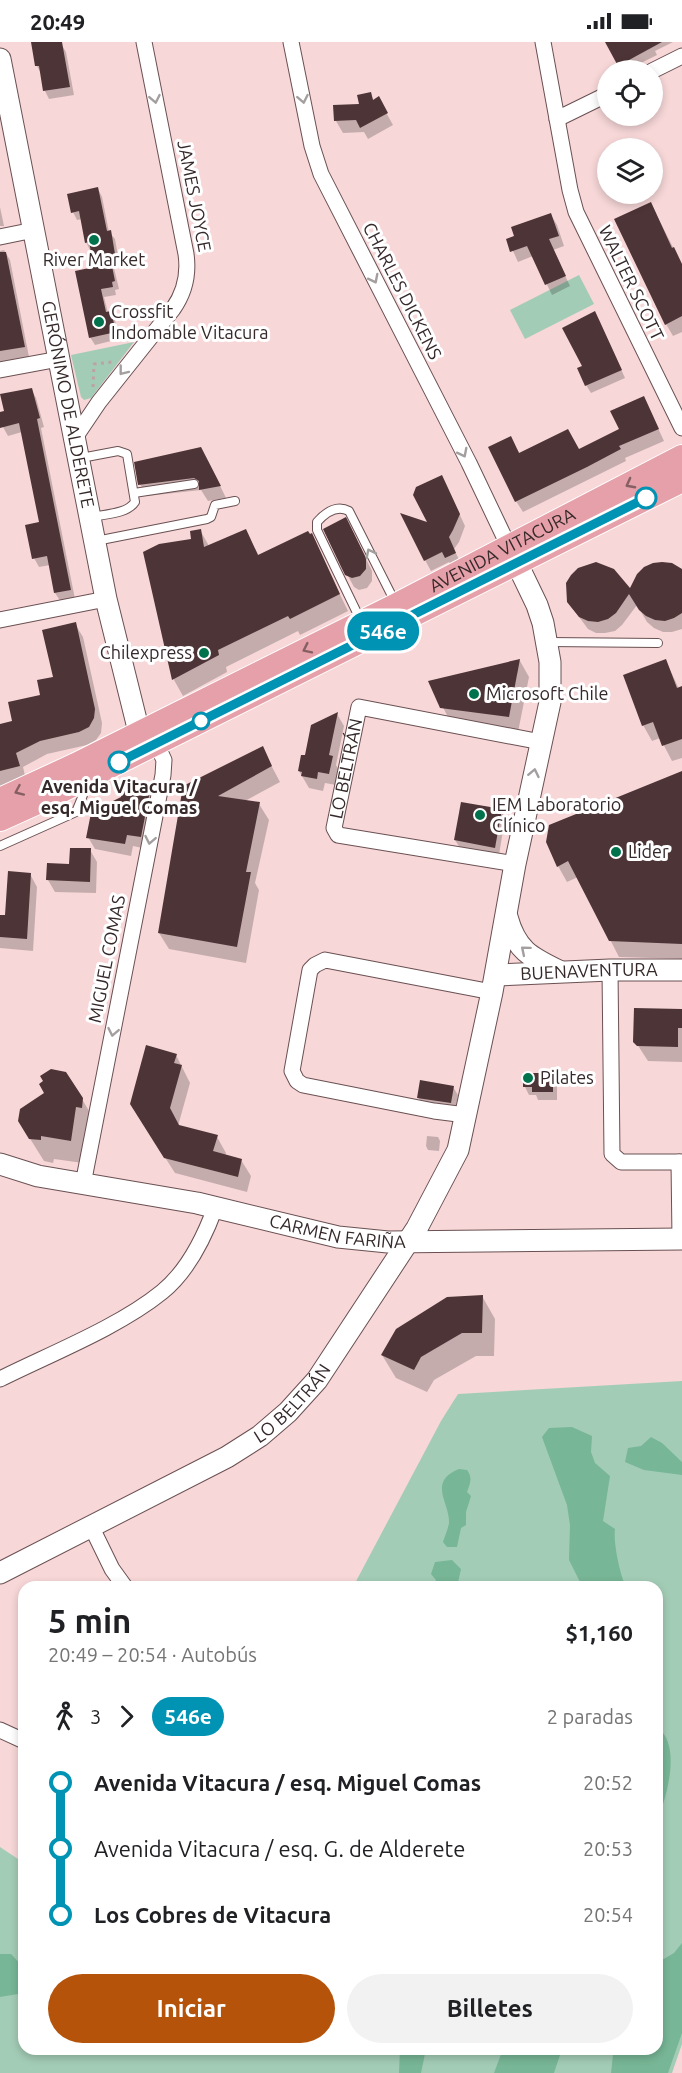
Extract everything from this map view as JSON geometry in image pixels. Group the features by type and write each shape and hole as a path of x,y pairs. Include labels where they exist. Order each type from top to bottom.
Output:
{"main road":[{"name":"AVENIDA VITACURA","path":"0,800 146,742 513,555 682,457"},
{"name":"AVENIDA VITACURA","path":"0,819 81,781 146,742 361,622 682,480"}],"street":[{"name":"JAMES JOYCE","path":"76,449 99,402 179,301 186,283 186,254 144,42"},
{"name":"CHARLES DICKENS","path":"291,42 312,146 321,174 469,463 513,555"},
{"name":"WALTER SCOTT","path":"543,42 570,190 581,225 682,428"},
{"path":"663,66 682,56"},
{"name":"GERÓNIMO DE ALDERETE","path":"0,59 106,599 146,742"},
{"path":"557,119 597,99"},
{"path":"0,237 33,230"},
{"path":"0,370 59,359"},
{"path":"69,411 84,410 99,402"},
{"name":"LO BELTRÁN","path":"0,1573 227,1457 260,1436 288,1412 317,1380 417,1228 458,1150 550,702 548,642 537,605 513,555"},
{"path":"0,620 106,599"},
{"name":"LO BELTRÁN","path":"515,864 338,835 334,828 359,707 541,742"},
{"name":"MIGUEL COMAS","path":"83,1184 163,775 164,760 146,742"},
{"path":"506,914 516,943 538,961 560,972"},
{"path":"466,1115 434,1111 297,1082 292,1071 310,970 325,960 494,983"},
{"path":"610,970 612,1154 621,1162 681,1162 681,1239"},
{"name":"BUENAVENTURA","path":"494,983 560,972 682,970"},
{"name":"CARMEN FARIÑA","path":"0,1164 38,1176 154,1195 338,1237 407,1242 681,1239"},
{"path":"0,1379 137,1310 163,1291 183,1270 204,1236 215,1208"},
{"path":"92,1528 112,1569 121,1581"},
{"path":"0,1730 18,1738"}],"lane":[{"path":"76,449 118,451 128,454 135,502 127,509 90,517"},
{"path":"134,493 194,484"},
{"path":"94,541 207,519 211,517 215,505 235,501"},
{"path":"361,622 317,530 317,522 325,513 335,508 344,508 349,511 397,605"},
{"path":"548,642 658,643"},
{"path":"0,846 76,812 83,795 81,781"}],"green space":[{"path":"579,275 594,304 525,339 510,310"},
{"path":"134,342 91,398 84,400 81,397 71,355"},
{"path":"682,1381 682,2044 672,2073 0,2073 0,1847 18,1859 18,2055 663,2055 663,1581 356,1581 441,1421 458,1394"},
{"path":"572,1427 592,1436 591,1452 595,1463 610,1476 603,1521 615,1529 615,1542 624,1581 580,1581 569,1560 570,1525 567,1505 542,1437 549,1428"},
{"path":"651,1437 662,1443 682,1462 682,1475 644,1470 625,1462 628,1448 641,1446"},
{"path":"459,1469 467,1470 469,1473 470,1481 467,1492 471,1496 466,1512 466,1525 461,1528 457,1547 447,1547 443,1542 449,1523 442,1487 449,1474"},
{"path":"452,1560 461,1569 458,1581 436,1581 431,1574 435,1562"},
{"path":"663,1733 671,1758 663,1804"},
{"path":"682,1943 682,2033 668,2073 611,2073 613,2055 663,2055 663,1959 674,1953"},
{"path":"0,1954 11,1954 18,1962 18,1994 0,1997"},
{"path":"400,2055 425,2055 421,2073 399,2073"},
{"path":"501,2055 560,2055 554,2073 494,2073"}],"building":[{"path":"31,42 62,42 70,87 43,91 39,66 35,66"},
{"path":"605,42 662,42 629,60 615,60"},
{"path":"371,92 373,100 379,96 388,113 360,128 356,120 334,121 333,105 359,104 357,95"},
{"path":"98,187 107,231 111,230 116,260 111,261 115,281 112,282 113,287 101,289 106,312 111,311 116,332 89,338 75,271 94,267 89,242 85,243 79,211 71,213 67,194"},
{"path":"647,204 652,204 682,264 682,316 665,325 614,219"},
{"path":"551,213 559,236 549,239 566,276 545,285 527,246 510,252 506,239 514,236 511,227"},
{"path":"0,252 6,252 25,347 0,351"},
{"path":"595,311 622,370 585,386 577,368 582,366 562,328"},
{"path":"32,388 40,418 37,419 71,590 54,593 47,556 32,559 25,525 39,522 19,423 0,428 0,412 4,411 0,394"},
{"path":"644,396 659,429 619,446 621,449 515,502 488,447 511,436 519,453 568,429 579,449 619,429 610,411"},
{"path":"201,447 221,486 199,490 199,481 194,478 138,485 134,462"},
{"path":"442,475 460,514 449,537 456,553 445,558 442,552 424,561 400,513 427,522 413,495 416,487"},
{"path":"346,517 366,558 366,569 360,576 352,578 345,575 323,529"},
{"path":"201,529 204,547 246,529 258,555 308,531 312,533 340,594 290,619 288,616 218,650 219,655 172,680 143,552 159,544 191,539 190,531"},
{"path":"596,562 614,569 630,588 637,574 644,567 653,563 672,563 682,569 682,613 665,621 655,620 639,610 629,594 616,613 608,619 598,622 579,617 567,602 566,583 578,568"},
{"path":"76,622 95,709 94,718 89,727 79,732 40,741 16,753 20,766 0,771 0,724 12,721 8,702 40,695 37,680 53,677 42,630"},
{"name":"Microsoft Chile","path":"520,659 509,717 440,708 428,681"},
{"path":"666,659 677,688 682,686 682,739 662,746 653,722 642,726 623,675"},
{"path":"338,712 329,755 333,756 329,774 318,772 317,779 301,776 302,772 298,771 301,755 305,755 311,725"},
{"path":"263,746 272,766 218,796 260,802 246,872 251,872 237,947 158,933 183,786"},
{"name":"Lider","path":"682,771 682,944 609,941 568,861 557,867 546,842 549,825"},
{"path":"124,784 138,787 138,784 151,786 141,837 127,835 125,844 86,838 91,813 95,814 97,809 121,797"},
{"path":"461,802 502,809 495,848 454,840"},
{"path":"70,848 91,848 90,882 46,880 47,863 69,864"},
{"path":"8,871 31,873 27,939 0,937 0,915 5,915"},
{"path":"634,1008 682,1009 682,1028 678,1028 678,1047 637,1046 633,1042"},
{"path":"146,1045 177,1054 174,1063 182,1065 170,1108 179,1125 218,1135 213,1151 242,1159 238,1177 164,1158 130,1104"},
{"path":"51,1069 66,1072 83,1098 82,1108 76,1107 71,1141 41,1136 41,1140 29,1139 18,1121 20,1109 44,1093 39,1084 43,1081 40,1076"},
{"path":"523,1073 553,1073 553,1092 532,1092 532,1087 523,1087"},
{"path":"420,1080 454,1086 451,1103 417,1098"},
{"path":"483,1295 482,1333 462,1333 421,1357 414,1370 381,1355 396,1329 447,1297"}],"bus line":[{"name":"546e","path":"119,762 646,498"}],"place":[{"name":"River Market","path":"94,240"},
{"name":"Crossfit Indomable Vitacura","path":"99,322"},
{"name":"Chilexpress","path":"204,653"},
{"name":"Microsoft Chile","path":"474,694"},
{"name":"Avenida Vitacura / esq. Miguel Comas","path":"119,762"},
{"name":"IEM Laboratorio Clínico","path":"480,815"},
{"name":"Lider","path":"616,852"},
{"name":"Pilates","path":"528,1078"}]}
